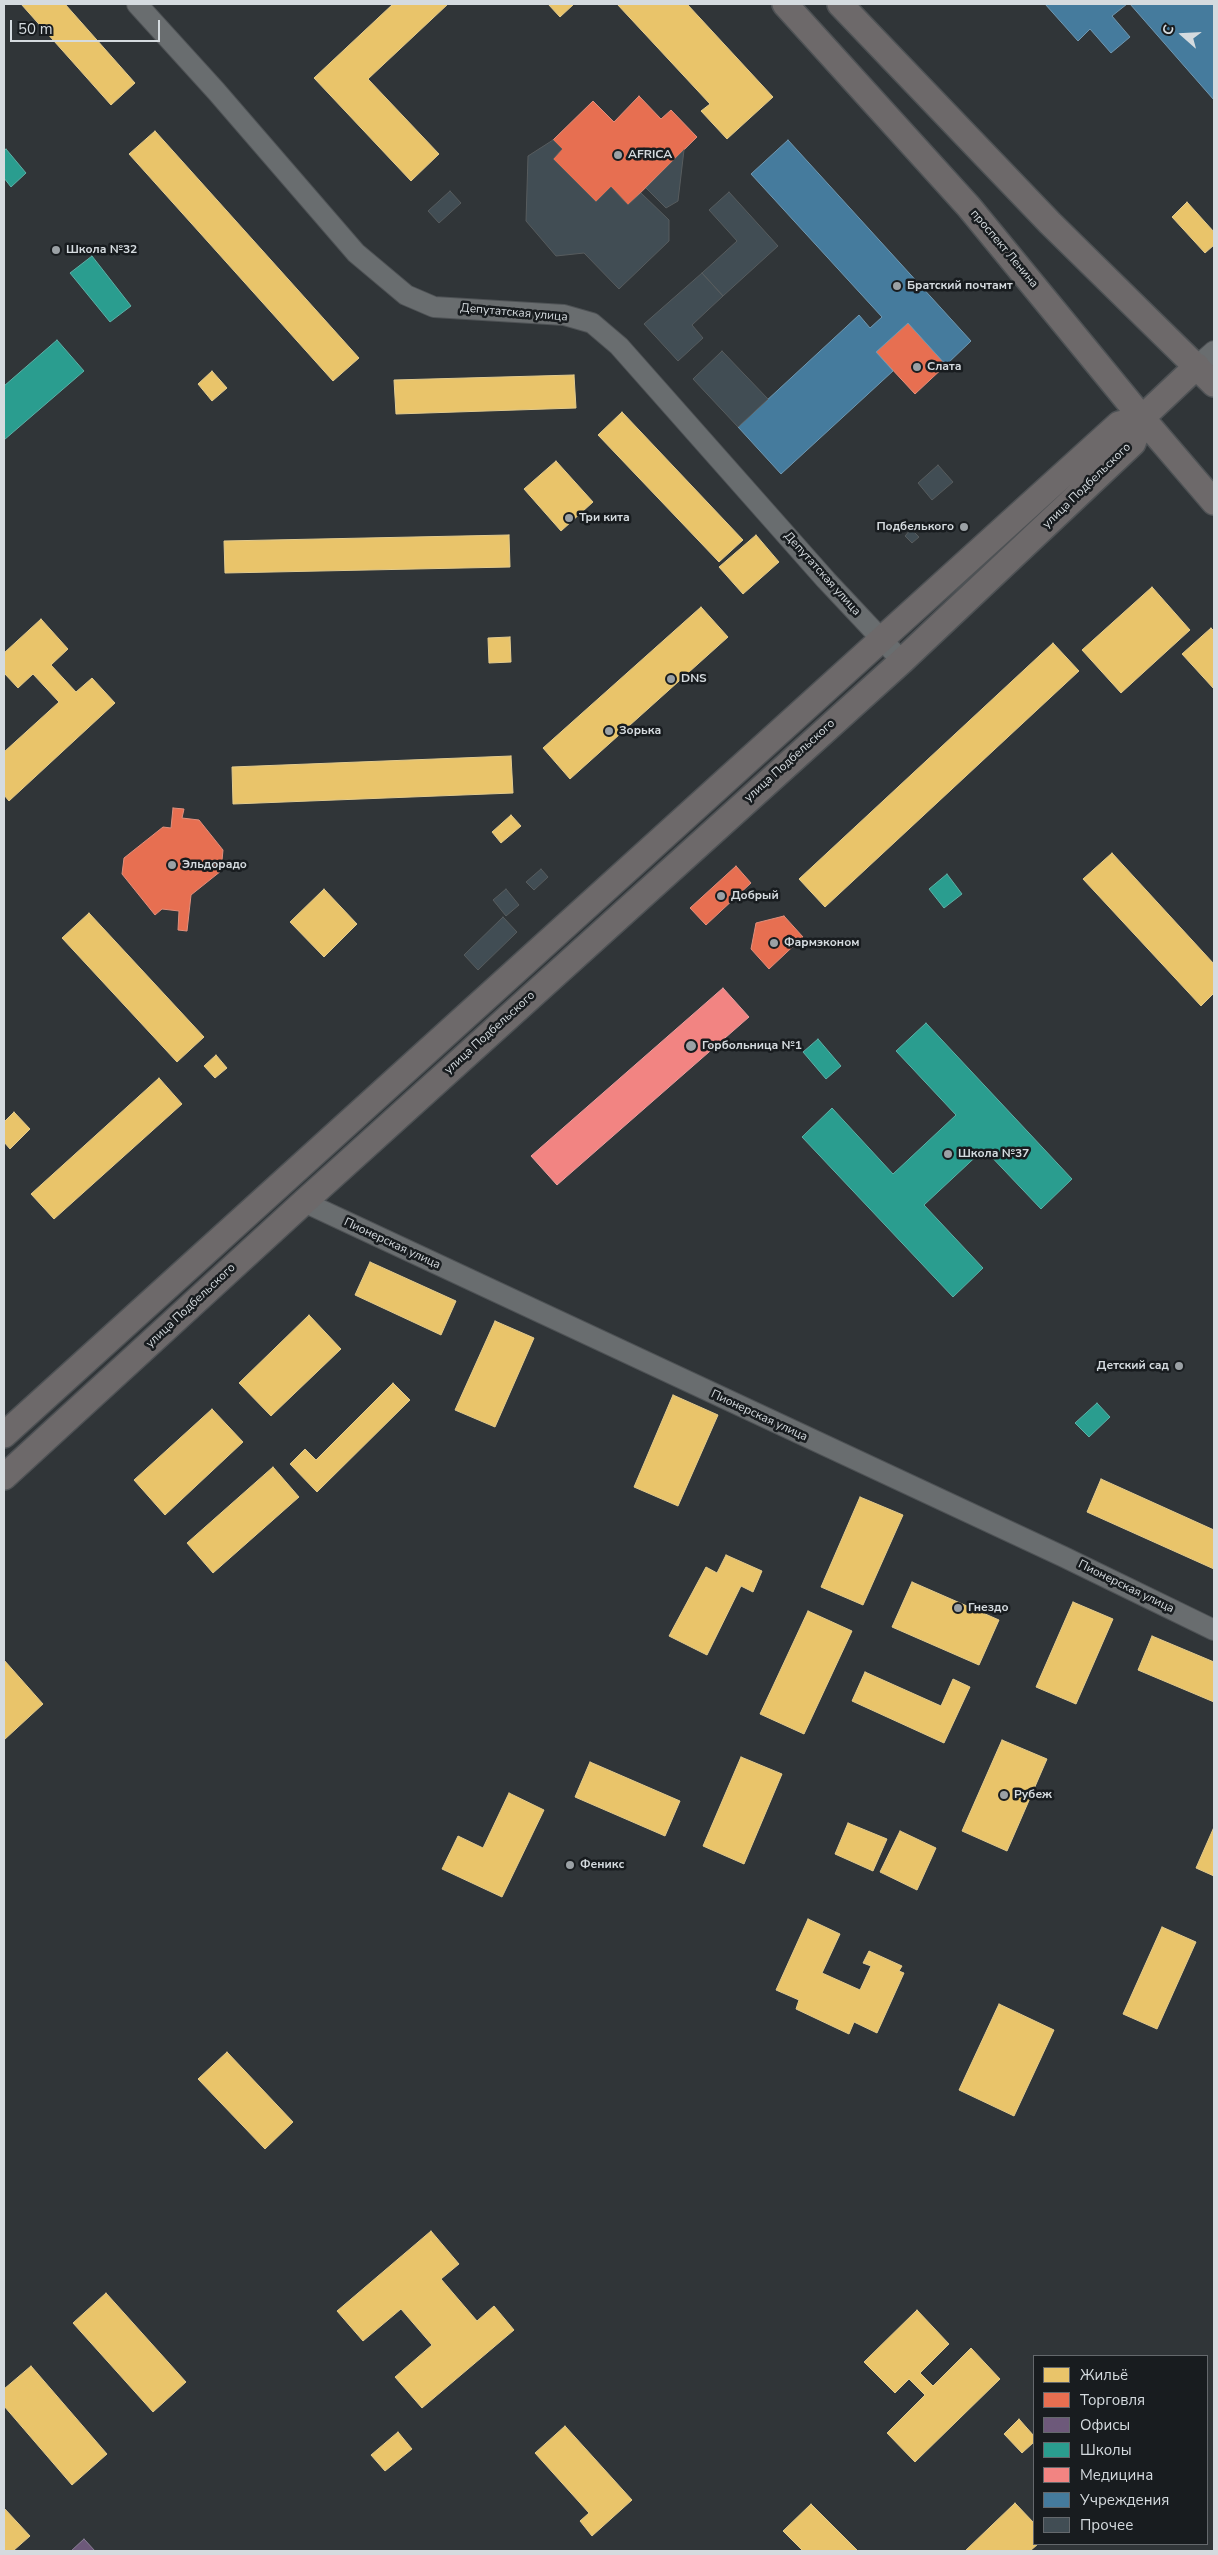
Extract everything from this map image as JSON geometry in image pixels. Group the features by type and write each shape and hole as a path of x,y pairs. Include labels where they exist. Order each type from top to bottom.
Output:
{"main road":[{"name":"проспект Ленина","path":"785,4 969,206 1142,418 1214,502"},
{"path":"840,4 1050,223 1206,358 1214,384"},
{"path":"1142,418 1206,358"},
{"name":"улица Подбельского","path":"4,1435 1119,424 1142,418"},
{"name":"улица Подбельского","path":"4,1477 304,1202 902,661 1133,443 1142,418"},
{"path":"142,1311 162,1332"}],"street":[{"name":"Депутатская улица","path":"137,4 216,91 356,253 406,295 434,307 564,316 592,323 619,346 826,580 902,661"},
{"name":"Пионерская улица","path":"304,1202 1064,1557 1214,1630"}],"building: Жильё":[{"path":"21,4 65,4 135,83 111,105"},
{"path":"393,4 448,4 368,79 439,154 411,181 314,78"},
{"path":"548,4 574,4 560,17"},
{"path":"617,4 687,4 773,97 727,139 701,111 710,104"},
{"path":"155,131 359,358 333,381 129,154"},
{"path":"1187,202 1214,232 1214,245 1205,253 1172,217"},
{"path":"212,371 227,388 212,401 198,384"},
{"path":"574,375 576,408 396,414 394,380"},
{"path":"622,412 743,540 719,562 598,435"},
{"path":"556,461 593,502 561,531 524,489"},
{"path":"509,535 510,567 225,573 224,541"},
{"path":"756,535 779,562 743,594 719,567"},
{"path":"1152,587 1190,630 1121,693 1082,650"},
{"path":"701,607 728,637 570,779 543,748"},
{"path":"41,619 68,649 51,665 76,692 92,678 115,703 9,801 4,795 4,752 59,702 33,674 18,688 4,673 4,653"},
{"path":"1211,628 1214,631 1214,689 1182,654"},
{"path":"510,637 511,662 489,663 488,638"},
{"path":"1053,643 1079,671 825,907 799,879"},
{"path":"511,756 513,793 233,804 232,767"},
{"path":"511,815 521,826 501,843 492,832"},
{"path":"1112,853 1214,964 1214,993 1201,1006 1083,879"},
{"path":"324,889 357,924 324,957 290,922"},
{"path":"89,913 204,1037 177,1062 62,938"},
{"path":"216,1055 227,1068 215,1078 204,1066"},
{"path":"159,1078 182,1104 54,1219 31,1194"},
{"path":"14,1112 30,1129 10,1149 4,1142 4,1122"},
{"path":"370,1262 456,1301 441,1335 355,1295"},
{"path":"309,1315 341,1349 271,1416 239,1383"},
{"path":"495,1321 534,1338 495,1427 455,1410"},
{"path":"393,1383 410,1400 317,1492 290,1464 305,1449 316,1460"},
{"path":"673,1395 718,1415 678,1506 634,1487"},
{"path":"212,1409 243,1442 165,1515 134,1480"},
{"path":"273,1467 299,1497 213,1573 187,1543"},
{"path":"1101,1479 1214,1530 1214,1569 1087,1512"},
{"path":"860,1497 903,1515 863,1605 821,1587"},
{"path":"726,1555 762,1571 753,1592 741,1586 707,1655 669,1636 706,1567 717,1573"},
{"path":"912,1582 999,1620 979,1665 892,1627"},
{"path":"1073,1602 1113,1619 1076,1704 1036,1687"},
{"path":"808,1611 852,1631 804,1734 760,1714"},
{"path":"1152,1636 1214,1662 1214,1702 1138,1670"},
{"path":"4,1660 43,1704 4,1740"},
{"path":"865,1672 941,1706 953,1679 970,1687 944,1743 852,1701"},
{"name":"Рубеж","path":"1002,1740 1047,1759 1007,1851 962,1831"},
{"path":"741,1757 782,1774 744,1864 703,1846"},
{"path":"590,1762 680,1801 665,1836 575,1797"},
{"path":"509,1793 544,1810 502,1897 442,1869 458,1836 483,1848"},
{"path":"848,1823 887,1839 873,1871 835,1854"},
{"path":"1214,1827 1214,1876 1196,1868"},
{"path":"900,1831 936,1848 917,1890 880,1872"},
{"path":"808,1919 840,1934 822,1973 860,1990 871,1966 863,1963 869,1951 902,1966 899,1971 904,1973 877,2033 854,2022 849,2034 796,2009 799,2000 776,1990"},
{"path":"1162,1927 1196,1942 1157,2029 1123,2014"},
{"path":"999,2004 1054,2030 1014,2116 959,2090"},
{"path":"227,2052 293,2122 265,2149 198,2079"},
{"path":"431,2231 459,2264 441,2279 477,2321 494,2306 514,2330 422,2408 395,2377 432,2345 401,2309 363,2341 337,2311"},
{"path":"106,2293 186,2382 153,2412 73,2323"},
{"path":"917,2310 949,2344 920,2373 933,2386 971,2348 1000,2379 915,2462 887,2433 925,2395 909,2379 895,2393 864,2362"},
{"path":"31,2366 107,2454 72,2485 4,2406 4,2389"},
{"path":"1019,2419 1033,2435 1033,2443 1022,2453 1004,2434"},
{"path":"565,2426 632,2500 592,2536 580,2521 589,2513 535,2453"},
{"path":"398,2432 412,2449 385,2471 371,2455"},
{"path":"1015,2503 1033,2522 1033,2545 1037,2545 1030,2551 965,2551"},
{"path":"811,2504 858,2551 803,2551 783,2531"},
{"path":"4,2508 30,2536 13,2551 4,2551"}],"building: Торговля":[{"name":"AFRICA","path":"639,96 661,119 671,110 697,137 628,205 611,187 596,202 553,159 562,149 553,140 593,101 614,122"},
{"path":"908,323 946,365 915,394 876,352"},
{"name":"Эльдорадо","path":"173,808 184,809 182,818 199,820 223,850 221,871 191,895 187,931 178,930 179,911 162,909 155,915 122,874 124,858 163,827 171,828"},
{"name":"Добрый","path":"736,866 751,883 706,925 690,908"},
{"name":"Фармэконом","path":"784,916 803,937 769,969 751,949 756,923"}],"building: Офисы":[{"path":"84,2539 95,2551 71,2551"}],"building: Школы":[{"path":"6,149 26,173 11,187 4,178 4,151"},
{"path":"92,256 131,306 110,322 70,273"},
{"path":"57,340 84,371 4,440 4,386"},
{"path":"947,874 962,894 944,908 929,889"},
{"path":"926,1023 1072,1179 1041,1209 984,1149 924,1205 983,1268 953,1297 802,1137 832,1108 893,1174 956,1115 896,1051"},
{"path":"818,1039 841,1066 826,1079 803,1052"},
{"path":"1097,1403 1110,1417 1089,1437 1075,1423"}],"building: Медицина":[{"path":"723,988 749,1017 557,1185 531,1156"}],"building: Учреждения":[{"path":"1045,4 1127,4 1112,16 1130,37 1111,53 1090,29 1078,41"},
{"path":"1130,4 1214,4 1214,100"},
{"path":"788,140 971,341 946,365 908,323 876,352 893,371 781,474 738,427 859,315 870,328 882,317 751,174"}],"building: Прочее":[{"path":"553,140 562,149 553,159 596,202 611,187 628,205 641,193 669,220 669,241 619,289 584,253 556,256 526,221 528,156"},
{"path":"684,150 678,201 666,208 646,188"},
{"path":"450,191 461,203 439,223 428,211"},
{"path":"729,192 778,246 723,296 702,273 737,241 709,210"},
{"path":"702,273 723,296 692,325 703,338 678,361 644,324"},
{"path":"722,351 768,399 738,427 693,379"},
{"path":"938,465 953,482 932,500 918,483"},
{"path":"911,529 919,537 912,543 905,536"},
{"path":"541,869 548,877 534,890 526,882"},
{"path":"506,889 519,905 506,916 493,900"},
{"path":"503,917 517,932 478,970 464,955"}],"place":[{"name":"AFRICA","path":"618,155"},
{"name":"Школа №32","path":"56,250"},
{"name":"Братский почтамт","path":"897,286"},
{"name":"Слата","path":"917,367"},
{"name":"Три кита","path":"569,518"},
{"name":"Подбелького","path":"964,527"},
{"name":"DNS","path":"671,679"},
{"name":"Зорька","path":"609,731"},
{"name":"Эльдорадо","path":"172,865"},
{"name":"Добрый","path":"721,896"},
{"name":"Фармэконом","path":"774,943"},
{"name":"Горбольница №1","path":"691,1046"},
{"name":"Школа №37","path":"948,1154"},
{"name":"Детский сад","path":"1179,1366"},
{"name":"Гнездо","path":"958,1608"},
{"name":"Рубеж","path":"1004,1795"},
{"name":"Феникс","path":"570,1865"}]}
